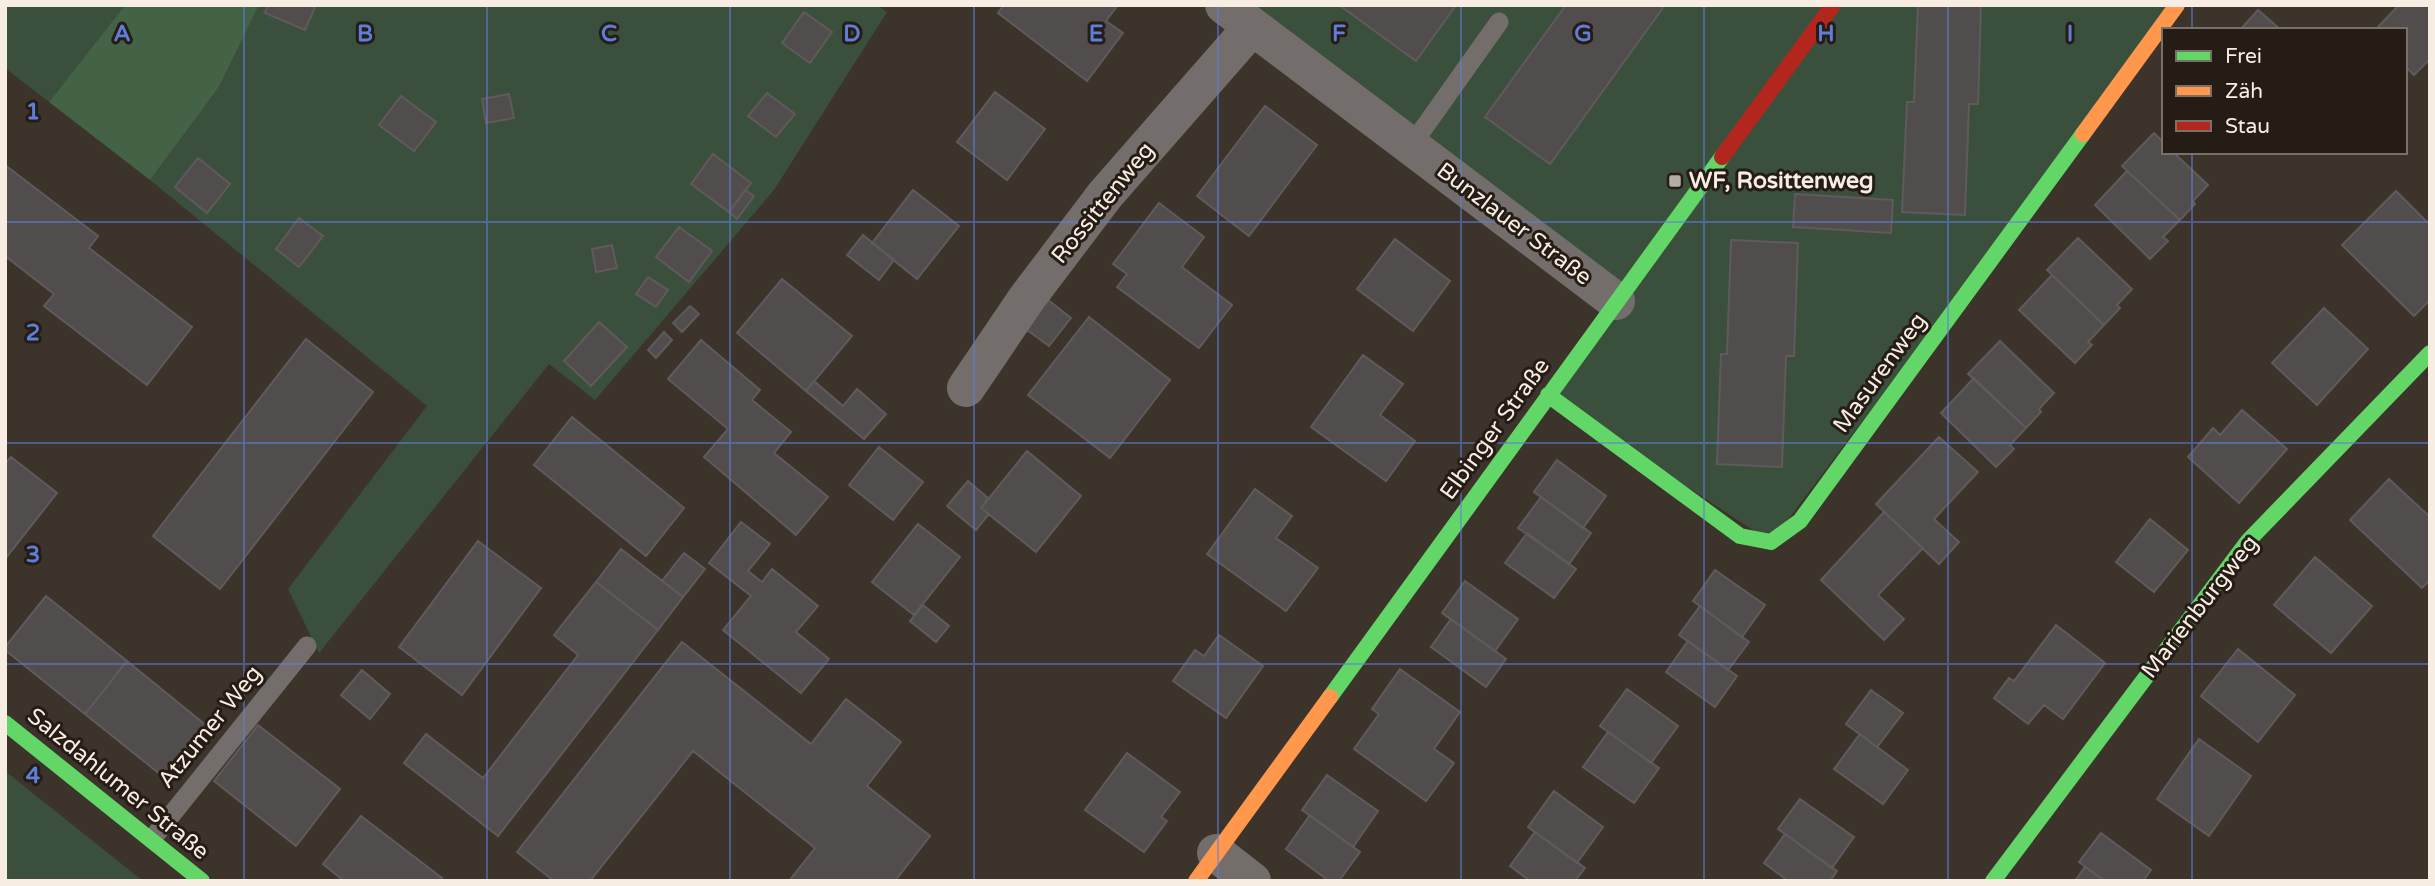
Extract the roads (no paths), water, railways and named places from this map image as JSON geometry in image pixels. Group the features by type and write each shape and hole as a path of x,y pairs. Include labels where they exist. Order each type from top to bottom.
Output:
{"street":[{"name":"Elbinger Straße","path":"1206,867 1833,5"},
{"name":"Masurenweg","path":"1548,394 1740,536 1771,542 1800,521 2177,5"},
{"name":"Bunzlauer Straße","path":"1238,16 1616,301"},
{"name":"Rossittenweg","path":"966,388 1027,298 1238,16"},
{"name":"Marienburgweg","path":"1993,881 2248,541 2430,353"},
{"name":"Salzdahlumer Straße","path":"5,723 202,881"},
{"path":"1206,867 1252,881"}],"lane":[{"path":"1411,146 1499,22"},
{"name":"Atzumer Weg","path":"152,839 307,646"}],"place":[{"name":"WF, Rosittenweg","path":"1675,181"}]}
